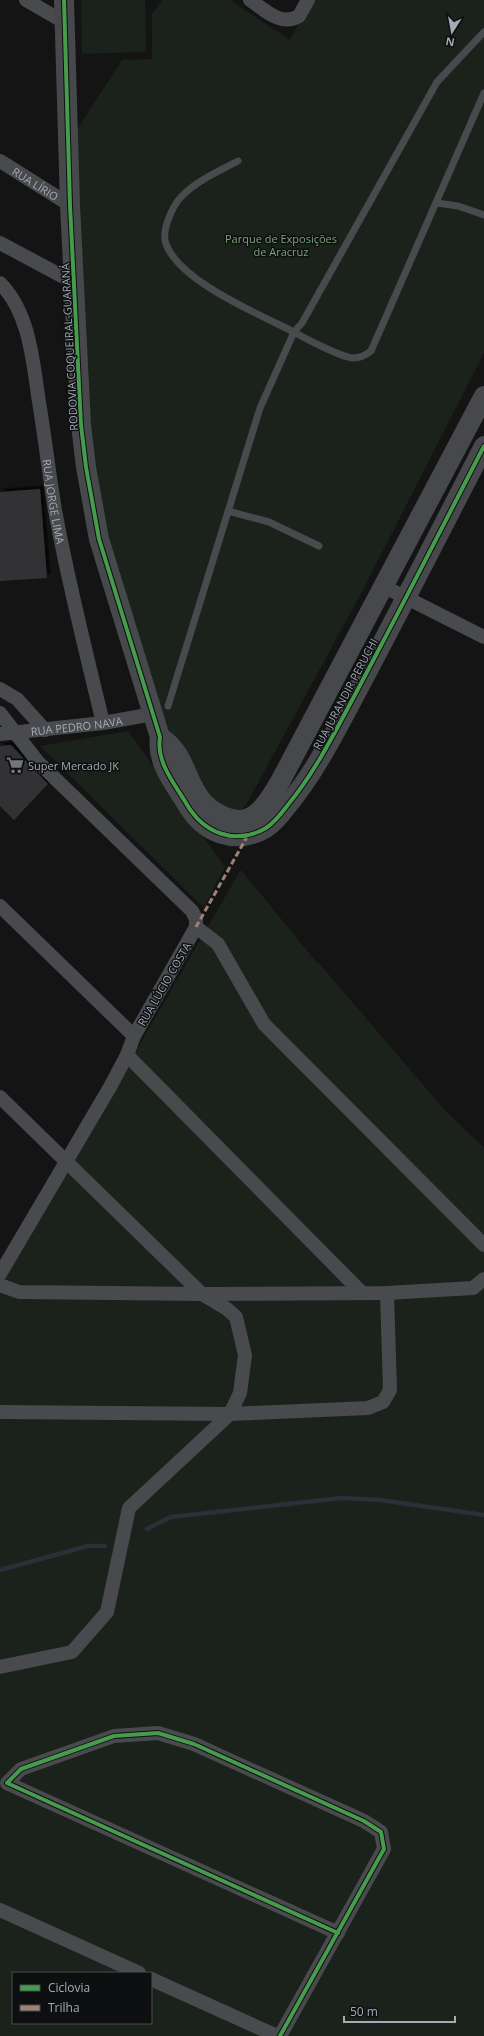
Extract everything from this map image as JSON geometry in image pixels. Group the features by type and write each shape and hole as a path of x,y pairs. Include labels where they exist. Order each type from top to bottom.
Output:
{"street":[{"path":"26,0 64,22"},
{"name":"RODOVIA COQUEIRAL-GUARANÁ","path":"64,0 70,205 81,425 86,467 99,539 161,710 160,755 177,772"},
{"path":"250,0 279,19 294,19 299,16 308,0"},
{"name":"RUA LÍRIO","path":"0,161 70,205"},
{"path":"0,243 75,283"},
{"name":"RUA JORGE LIMA","path":"0,284 9,292 22,320 32,355 56,516 71,589 103,723"},
{"name":"RUA JURANDIR PERUCHI","path":"177,772 206,805 220,815 230,819 244,820 252,817 260,811 281,780 484,396"},
{"name":"RUA JURANDIR PERUCHI","path":"177,772 194,815 209,829 225,834 242,836 266,828 275,821 316,767 407,597 484,446"},
{"path":"383,586 484,637"},
{"path":"0,689 17,699 45,730"},
{"name":"RUA PEDRO NAVA","path":"0,734 103,723 161,710"},
{"path":"0,713 38,762 192,911 196,919 196,927 218,944 264,1024 484,1244"},
{"path":"0,906 134,1036"},
{"name":"RUA LÚCIO COSTA","path":"0,1274 127,1055 134,1036 196,927"},
{"path":"127,1055 362,1293"},
{"path":"0,1097 202,1294 228,1309 236,1317 245,1356 240,1393 230,1414 129,1508 107,1612 72,1652 18,1665 0,1667"},
{"path":"0,1285 19,1292 202,1294 387,1293 473,1288 484,1279"},
{"path":"0,1412 230,1414 368,1408 383,1402 390,1390 387,1293"},
{"path":"0,1676 18,1665"},
{"path":"152,1978 279,2036 338,1933 384,1849 381,1832 364,1821 194,1744 158,1733 114,1736 21,1769 4,1782 338,1933"},
{"path":"0,1910 137,1972"}],"lane":[{"path":"161,710 228,511 260,408 294,332 302,323 437,82 484,32"},
{"path":"238,161 203,180 182,196 173,210 166,228 166,243 172,256 182,269 229,300 307,340 349,357 362,356 371,351 484,93"},
{"path":"437,202 458,206 484,215"},
{"path":"228,511 269,522 319,546"}],"green space":[{"path":"81,0 145,0 146,52 82,54"},
{"name":"Parque de Exposições de Aracruz","path":"162,0 230,0 290,40 311,0 484,0 484,353 364,588 246,805 237,815 217,817 157,722 90,486 73,136 122,60 152,59 152,14"},
{"path":"128,731 225,867 204,908 40,746"},
{"path":"240,871 242,871 318,964 319,963 442,1107 484,1148 484,2036 0,2036 0,1286"}],"building":[{"path":"40,489 47,578 0,581 0,492"},
{"name":"Super Mercado JK","path":"11,745 48,784 14,820 0,806 0,746"}],"waterway":[{"path":"147,1529 171,1517 341,1498 380,1500 484,1515"},
{"path":"0,1570 88,1546 105,1546"}],"marked path":[{"path":"196,927 248,835"}],"cycle path":[{"path":"64,0 70,205 81,425 86,467 99,539 160,737 159,746 163,764 171,780 186,803 201,822 221,834 243,836 254,833 266,828 272,823 297,793 325,750 405,600 484,446"},
{"path":"280,2036 384,1849 381,1832 364,1821 194,1744 158,1733 114,1736 21,1769 7,1783 338,1933"}],"place":[{"name":"Super Mercado JK","path":"15,765"}]}
